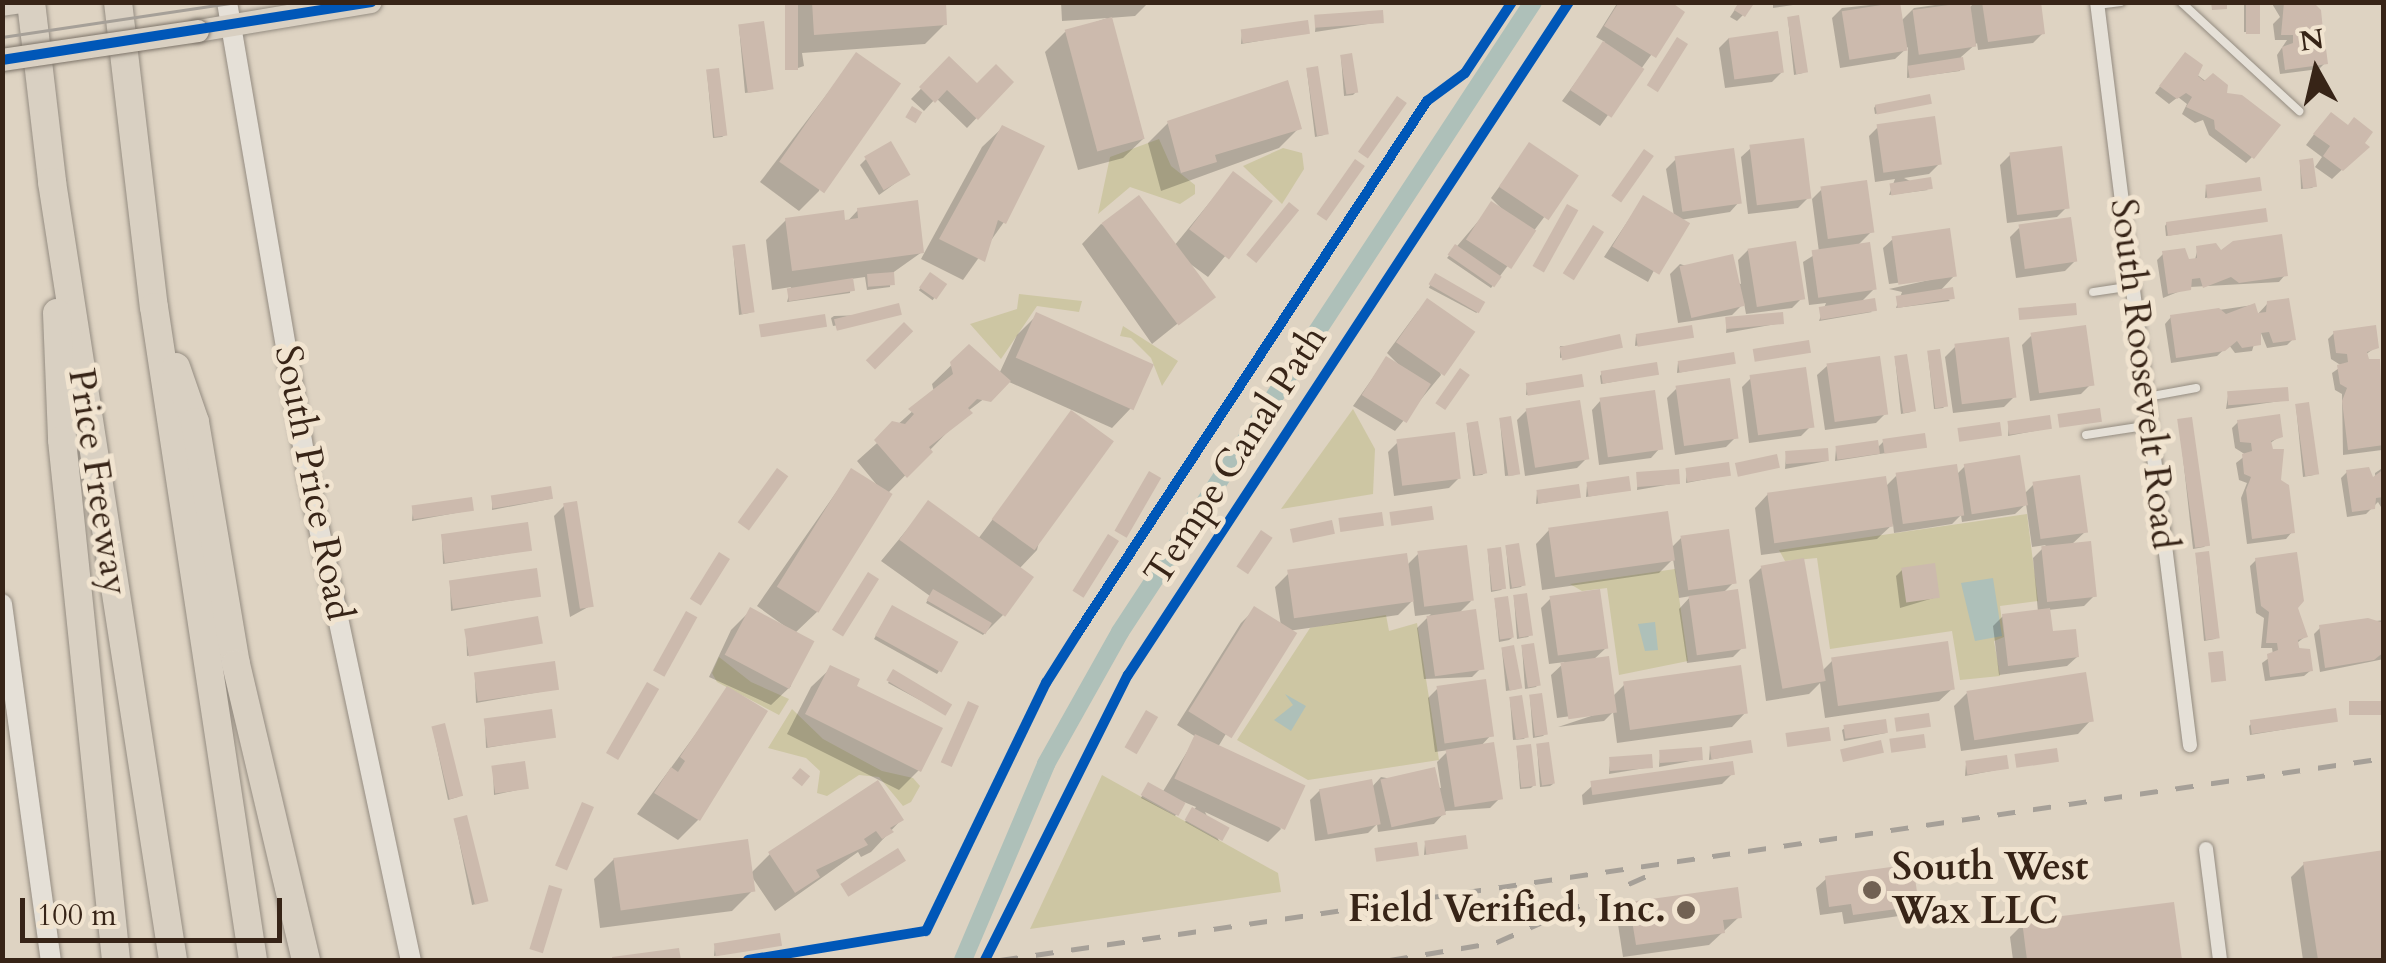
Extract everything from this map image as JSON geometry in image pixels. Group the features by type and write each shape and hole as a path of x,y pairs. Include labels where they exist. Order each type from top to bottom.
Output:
{"highway":[{"name":"Price Freeway","path":"32,2 52,182 173,960"},
{"name":"Price Freeway","path":"118,2 154,307 253,960"},
{"path":"52,182 62,440 116,960"},
{"path":"154,307 195,422 236,664 306,960"}],"main road":[{"path":"2,5 21,2"},
{"path":"2,60 198,31 229,14 371,2"},
{"name":"South Price Road","path":"229,14 310,486 411,960"},
{"path":"2,604 51,960"}],"street":[{"name":"South Roosevelt Road","path":"2097,4 2190,746"},
{"path":"2206,849 2220,960"}],"lane":[{"path":"2097,4 2121,2"},
{"path":"2181,2 2299,110"},
{"path":"2093,292 2133,286"},
{"path":"2147,397 2196,388"},
{"path":"2086,436 2151,426"}],"shaded area":[{"path":"1159,139 1171,166 1195,185 1195,194 1180,204 1130,187 1098,214 1110,157"},
{"path":"1283,148 1302,153 1304,169 1282,204 1243,166"},
{"path":"1019,294 1082,301 1079,312 1037,306 1001,359 970,324 1017,309"},
{"path":"1123,326 1178,361 1162,386 1151,358 1131,338 1120,336"},
{"path":"1353,409 1375,449 1373,494 1281,509"},
{"path":"2027,514 2038,601 2000,606 2004,637 1994,641 2000,676 1960,680 1952,631 1830,649 1817,558 1785,561 1779,550"},
{"path":"1675,569 1688,661 1619,675 1607,588 1582,591 1570,584"},
{"path":"1993,578 2002,636 1975,641 1961,583"},
{"path":"1386,615 1389,631 1417,623 1439,760 1308,780 1237,740 1310,628"},
{"path":"1655,622 1658,650 1645,651 1638,624"},
{"path":"719,657 751,682 789,699 779,715 717,682 712,673"},
{"path":"1285,694 1306,706 1291,731 1274,720 1293,705"},
{"path":"792,709 823,739 882,771 913,778 920,786 911,802 903,806 879,777 859,775 827,796 817,793 820,771 806,758 768,748"},
{"path":"1102,775 1278,873 1281,892 1030,929"}],"building":[{"path":"785,2 798,2 798,70 785,70"},
{"path":"812,2 946,2 947,25 814,35"},
{"path":"1619,2 1671,2 1685,12 1656,58 1604,26"},
{"path":"1739,2 1755,2 1745,17 1734,10"},
{"path":"1900,2 1908,50 1849,60 1842,11"},
{"path":"1970,2 1976,47 1919,55 1913,10"},
{"path":"1982,2 2041,2 2045,34 1988,42"},
{"path":"2211,2 2227,2 2227,9 2212,10"},
{"path":"2246,2 2260,2 2260,34 2246,34"},
{"path":"2284,2 2313,2 2321,10 2323,30 2313,33 2314,40 2325,41 2328,64 2285,70 2282,47 2293,43 2293,35 2281,35"},
{"path":"1383,10 1384,23 1315,28 1314,15"},
{"path":"1799,15 1808,72 1796,74 1787,17"},
{"path":"1112,17 1145,139 1097,151 1065,30"},
{"path":"1308,20 1310,34 1243,43 1241,29"},
{"path":"764,21 774,89 748,93 738,25"},
{"path":"1778,31 1784,73 1734,80 1728,38"},
{"path":"1677,37 1688,44 1658,92 1647,85"},
{"path":"1603,41 1644,69 1611,118 1570,90"},
{"path":"856,52 901,84 824,193 779,162"},
{"path":"2185,52 2203,65 2198,76 2204,81 2213,73 2228,85 2227,93 2242,95 2281,125 2254,159 2215,129 2214,120 2186,107 2192,97 2186,93 2177,99 2159,86"},
{"path":"1352,53 1358,93 1346,94 1340,55"},
{"path":"949,56 977,83 996,64 1014,82 978,120 947,90 935,103 919,87"},
{"path":"1963,57 1965,70 1910,79 1908,66"},
{"path":"1318,66 1329,134 1317,136 1306,68"},
{"path":"719,68 727,135 714,137 706,70"},
{"path":"1288,80 1302,129 1215,155 1217,162 1181,173 1167,121"},
{"path":"1930,94 1932,104 1877,115 1875,105"},
{"path":"1397,96 1407,103 1368,159 1358,152"},
{"path":"912,106 922,112 916,123 905,117"},
{"path":"2331,112 2348,125 2354,117 2373,132 2365,143 2370,147 2343,171 2323,156 2330,146 2313,134"},
{"path":"1935,116 1942,165 1883,173 1877,124"},
{"path":"1002,125 1045,146 1006,224 998,220 985,262 939,239"},
{"path":"1804,138 1811,199 1757,205 1749,145"},
{"path":"891,141 910,175 884,190 864,156"},
{"path":"1529,142 1579,176 1549,220 1499,187"},
{"path":"2062,146 2070,209 2017,215 2009,152"},
{"path":"1734,148 1742,203 1682,212 1675,156"},
{"path":"1644,149 1654,156 1621,203 1611,196"},
{"path":"2313,158 2317,187 2303,189 2299,160"},
{"path":"1355,159 1365,166 1326,221 1317,214"},
{"path":"1233,171 1273,201 1229,259 1189,229"},
{"path":"1931,177 1933,189 1891,195 1890,184"},
{"path":"2260,177 2262,191 2207,199 2206,185"},
{"path":"1867,180 1874,232 1828,239 1820,187"},
{"path":"1139,195 1216,297 1178,326 1101,223"},
{"path":"1643,195 1690,223 1659,275 1612,246"},
{"path":"918,200 924,253 792,271 785,218 844,210 845,220 858,218 857,208"},
{"path":"1491,201 1536,230 1511,269 1466,240"},
{"path":"1289,202 1299,210 1256,263 1246,255"},
{"path":"1567,204 1578,210 1544,272 1533,266"},
{"path":"2266,208 2268,222 2168,236 2166,222"},
{"path":"2071,217 2077,262 2025,269 2019,224"},
{"path":"1593,225 1604,232 1574,280 1563,273"},
{"path":"1950,228 1957,277 1898,285 1892,236"},
{"path":"2282,234 2288,276 2239,283 2231,277 2203,288 2200,278 2192,279 2191,290 2168,294 2162,251 2185,248 2189,259 2197,258 2196,246 2216,243 2221,250 2233,241"},
{"path":"1796,241 1805,299 1757,307 1748,249"},
{"path":"1870,242 1877,290 1818,298 1812,250"},
{"path":"745,244 755,312 742,314 732,246"},
{"path":"1455,244 1502,277 1494,287 1448,255"},
{"path":"1733,254 1745,306 1691,318 1679,266"},
{"path":"894,272 895,285 868,287 867,274"},
{"path":"930,272 947,284 936,300 919,288"},
{"path":"1435,273 1485,302 1479,313 1428,284"},
{"path":"853,278 855,291 789,301 787,288"},
{"path":"1953,287 1955,299 1898,308 1896,296"},
{"path":"1427,298 1475,332 1444,376 1396,342"},
{"path":"1875,298 1877,311 1821,320 1819,307"},
{"path":"2289,298 2296,340 2273,343 2269,332 2261,333 2261,345 2242,348 2237,341 2225,351 2176,358 2170,315 2219,308 2226,314 2255,303 2258,313 2266,312 2267,301"},
{"path":"899,303 902,315 837,331 834,319"},
{"path":"2076,303 2077,315 2019,320 2018,308"},
{"path":"1036,312 1154,364 1134,410 1016,358"},
{"path":"1783,312 1784,324 1726,329 1725,317"},
{"path":"825,314 827,327 761,337 759,324"},
{"path":"904,322 913,331 875,369 866,360"},
{"path":"1692,325 1694,338 1638,347 1636,334"},
{"path":"2086,325 2094,385 2039,393 2031,333"},
{"path":"2376,325 2379,348 2367,352 2369,359 2380,359 2384,445 2348,450 2342,401 2347,388 2340,384 2337,365 2348,362 2347,354 2336,353 2333,331"},
{"path":"1620,334 1623,348 1562,361 1559,347"},
{"path":"2009,337 2016,398 1962,404 1954,344"},
{"path":"1809,340 1811,353 1755,362 1753,349"},
{"path":"969,344 1011,381 991,402 977,399 968,408 973,413 929,447 933,452 907,478 874,440 892,421 905,424 914,414 908,409 953,374 950,362"},
{"path":"1940,349 1948,406 1935,408 1927,351"},
{"path":"1734,352 1736,364 1680,373 1678,361"},
{"path":"1907,354 1916,411 1903,413 1894,356"},
{"path":"1386,356 1431,384 1407,423 1362,395"},
{"path":"1880,356 1888,414 1835,422 1827,364"},
{"path":"1657,362 1659,375 1603,384 1601,371"},
{"path":"1806,367 1814,427 1758,435 1750,375"},
{"path":"1460,368 1470,375 1445,410 1435,403"},
{"path":"1582,374 1584,387 1528,396 1526,383"},
{"path":"1730,378 1738,438 1684,446 1676,386"},
{"path":"2288,387 2289,401 2228,405 2227,391"},
{"path":"1655,390 1663,449 1608,457 1600,398"},
{"path":"1580,400 1589,459 1535,468 1526,409"},
{"path":"2309,402 2319,474 2305,476 2295,404"},
{"path":"2100,408 2102,422 2059,428 2057,414"},
{"path":"1071,410 1114,441 1035,550 992,519"},
{"path":"2280,414 2283,437 2271,441 2273,449 2284,449 2281,480 2289,485 2295,533 2252,539 2246,490 2251,477 2244,474 2242,454 2252,451 2251,443 2240,442 2237,420"},
{"path":"2050,415 2052,429 2009,435 2007,421"},
{"path":"1511,416 1520,474 1508,476 1499,418"},
{"path":"2192,417 2210,546 2195,548 2177,419"},
{"path":"1478,421 1487,473 1475,475 1466,423"},
{"path":"2000,422 2002,436 1959,442 1957,428"},
{"path":"1455,432 1461,479 1402,486 1396,439"},
{"path":"1925,433 1927,448 1885,454 1882,439"},
{"path":"1878,440 1880,454 1837,460 1835,446"},
{"path":"1828,448 1829,461 1786,464 1785,451"},
{"path":"1777,454 1780,468 1738,477 1735,463"},
{"path":"2020,455 2028,505 1972,514 1964,464"},
{"path":"1729,462 1731,476 1687,482 1685,468"},
{"path":"1957,464 1964,515 1903,524 1896,473"},
{"path":"2369,467 2373,477 2384,469 2384,497 2376,498 2375,509 2352,512 2346,470"},
{"path":"777,468 788,476 749,530 738,522"},
{"path":"851,468 893,494 818,613 777,587"},
{"path":"1679,469 1680,484 1637,487 1636,472"},
{"path":"1149,471 1161,478 1127,538 1114,531"},
{"path":"2080,475 2088,532 2041,539 2032,482"},
{"path":"1629,476 1631,491 1589,497 1586,482"},
{"path":"1886,476 1893,527 1774,543 1767,493"},
{"path":"1579,484 1581,498 1538,504 1536,490"},
{"path":"551,486 553,499 493,508 491,496"},
{"path":"472,497 474,511 414,519 412,505"},
{"path":"928,500 1034,577 1005,617 899,540"},
{"path":"577,501 594,607 580,609 563,503"},
{"path":"1432,506 1434,520 1391,526 1389,512"},
{"path":"1668,511 1675,561 1555,577 1548,528"},
{"path":"1382,512 1384,526 1340,532 1338,518"},
{"path":"1332,520 1335,534 1293,543 1290,529"},
{"path":"528,522 532,551 445,563 441,534"},
{"path":"1729,529 1737,583 1688,590 1680,536"},
{"path":"1261,530 1273,538 1248,574 1236,566"},
{"path":"1108,534 1119,541 1084,598 1072,591"},
{"path":"2091,541 2097,597 2047,602 2041,546"},
{"path":"1519,543 1526,585 1512,588 1505,545"},
{"path":"1467,545 1474,601 1424,607 1417,551"},
{"path":"1501,547 1506,589 1492,590 1487,549"},
{"path":"2209,551 2220,638 2206,640 2195,553"},
{"path":"719,552 730,559 701,606 690,599"},
{"path":"2297,552 2304,601 2298,608 2308,637 2298,640 2299,648 2310,649 2313,671 2270,677 2267,654 2278,650 2277,643 2266,643 2269,612 2261,606 2255,558"},
{"path":"1407,553 1414,602 1294,618 1287,570"},
{"path":"1804,558 1826,681 1782,689 1761,566"},
{"path":"1935,563 1940,598 1906,602 1901,568"},
{"path":"537,568 541,597 453,609 449,580"},
{"path":"868,572 879,579 843,637 832,630"},
{"path":"933,589 992,623 985,634 926,600"},
{"path":"1600,589 1608,648 1558,656 1549,596"},
{"path":"1738,589 1746,648 1697,655 1688,596"},
{"path":"1527,593 1533,636 1519,638 1513,595"},
{"path":"1508,596 1514,638 1500,640 1494,598"},
{"path":"892,605 958,642 942,672 875,636"},
{"path":"1254,606 1297,633 1232,738 1188,711"},
{"path":"750,607 814,641 789,689 725,655"},
{"path":"2050,608 2053,631 2076,629 2079,657 2008,666 2002,614"},
{"path":"1476,609 1484,669 1435,676 1426,616"},
{"path":"686,611 697,617 664,677 653,670"},
{"path":"538,616 543,644 469,657 464,629"},
{"path":"2368,618 2384,623 2384,652 2374,660 2325,668 2319,625"},
{"path":"1948,641 1955,690 1838,706 1831,657"},
{"path":"1534,643 1541,685 1528,688 1521,645"},
{"path":"1514,645 1522,688 1510,691 1501,647"},
{"path":"2223,651 2226,681 2211,682 2208,653"},
{"path":"1609,656 1617,712 1568,719 1560,663"},
{"path":"555,661 559,690 478,701 474,672"},
{"path":"830,665 860,679 857,686 943,728 921,772 805,714"},
{"path":"1741,665 1748,714 1630,730 1623,682"},
{"path":"893,669 952,705 945,716 886,680"},
{"path":"2086,672 2094,721 1974,740 1966,691"},
{"path":"1486,679 1494,736 1445,743 1436,686"},
{"path":"647,682 659,689 618,760 606,753"},
{"path":"727,686 768,711 700,821 654,793 671,767 678,772 685,761 680,757"},
{"path":"1542,693 1548,735 1535,736 1529,695"},
{"path":"1522,695 1529,737 1516,740 1509,697"},
{"path":"968,701 979,706 952,767 941,762"},
{"path":"2349,701 2384,701 2384,715 2349,715"},
{"path":"2336,708 2338,722 2252,734 2250,720"},
{"path":"552,709 556,738 488,747 484,719"},
{"path":"1146,710 1158,717 1137,754 1124,747"},
{"path":"1929,713 1931,727 1896,732 1894,718"},
{"path":"1886,719 1888,733 1845,739 1843,725"},
{"path":"445,723 463,796 450,799 431,726"},
{"path":"1829,727 1831,741 1787,747 1785,733"},
{"path":"1195,734 1306,786 1285,830 1174,778"},
{"path":"1924,734 1926,748 1891,753 1889,739"},
{"path":"1751,740 1753,753 1712,759 1710,747"},
{"path":"1881,740 1884,753 1843,762 1840,749"},
{"path":"1494,742 1503,799 1455,807 1446,750"},
{"path":"1549,742 1555,784 1542,785 1536,744"},
{"path":"1531,744 1536,786 1521,788 1516,746"},
{"path":"1702,747 1703,760 1660,763 1659,750"},
{"path":"2057,748 2059,762 2016,768 2014,754"},
{"path":"1652,754 1653,768 1610,771 1609,757"},
{"path":"2007,755 2009,769 1967,775 1965,761"},
{"path":"525,761 529,789 495,793 491,766"},
{"path":"1733,761 1735,775 1592,795 1590,781"},
{"path":"1435,767 1446,815 1391,827 1380,780"},
{"path":"800,768 810,776 802,786 792,778"},
{"path":"1372,779 1381,824 1328,834 1319,789"},
{"path":"878,780 904,820 890,828 894,832 882,839 876,831 864,839 868,845 816,870 820,877 795,893 768,852"},
{"path":"1148,782 1186,803 1178,816 1141,795"},
{"path":"582,802 594,807 567,871 555,866"},
{"path":"1192,807 1230,828 1222,841 1185,820"},
{"path":"467,815 489,901 475,905 453,818"},
{"path":"1466,835 1468,849 1426,855 1424,841"},
{"path":"748,839 755,891 621,910 613,858"},
{"path":"1417,842 1419,856 1376,862 1374,848"},
{"path":"898,848 906,861 848,897 840,884"},
{"path":"2384,850 2384,960 2318,960 2303,862"},
{"name":"South West Wax LLC","path":"1913,864 1919,906 1853,915 1851,904 1829,907 1825,876"},
{"path":"549,885 562,889 543,953 529,949"},
{"name":"Field Verified, Inc.","path":"1738,887 1742,918 1723,920 1725,933 1636,945 1629,902"},
{"path":"2174,902 2182,960 2027,960 2022,921"},
{"path":"780,933 782,946 716,956 714,943"},
{"path":"679,948 681,960 612,957"}],"waterway":[{"path":"963,960 1046,764 1120,632 1533,2"}],"tram line":[{"path":"2,37 236,2"}],"railway":[{"path":"1000,960 2384,758"},
{"path":"1390,960 1497,942 1649,875"}],"cycle path":[{"path":"2,60 371,2"},
{"name":"Tempe Canal Path","path":"748,960 926,931 1046,683 1427,101 1465,73 1512,2"},
{"name":"Tempe Canal Path","path":"985,960 1128,675 1569,2"}],"place":[{"name":"South West Wax LLC","path":"1872,890"},
{"name":"Field Verified, Inc.","path":"1686,910"}]}
